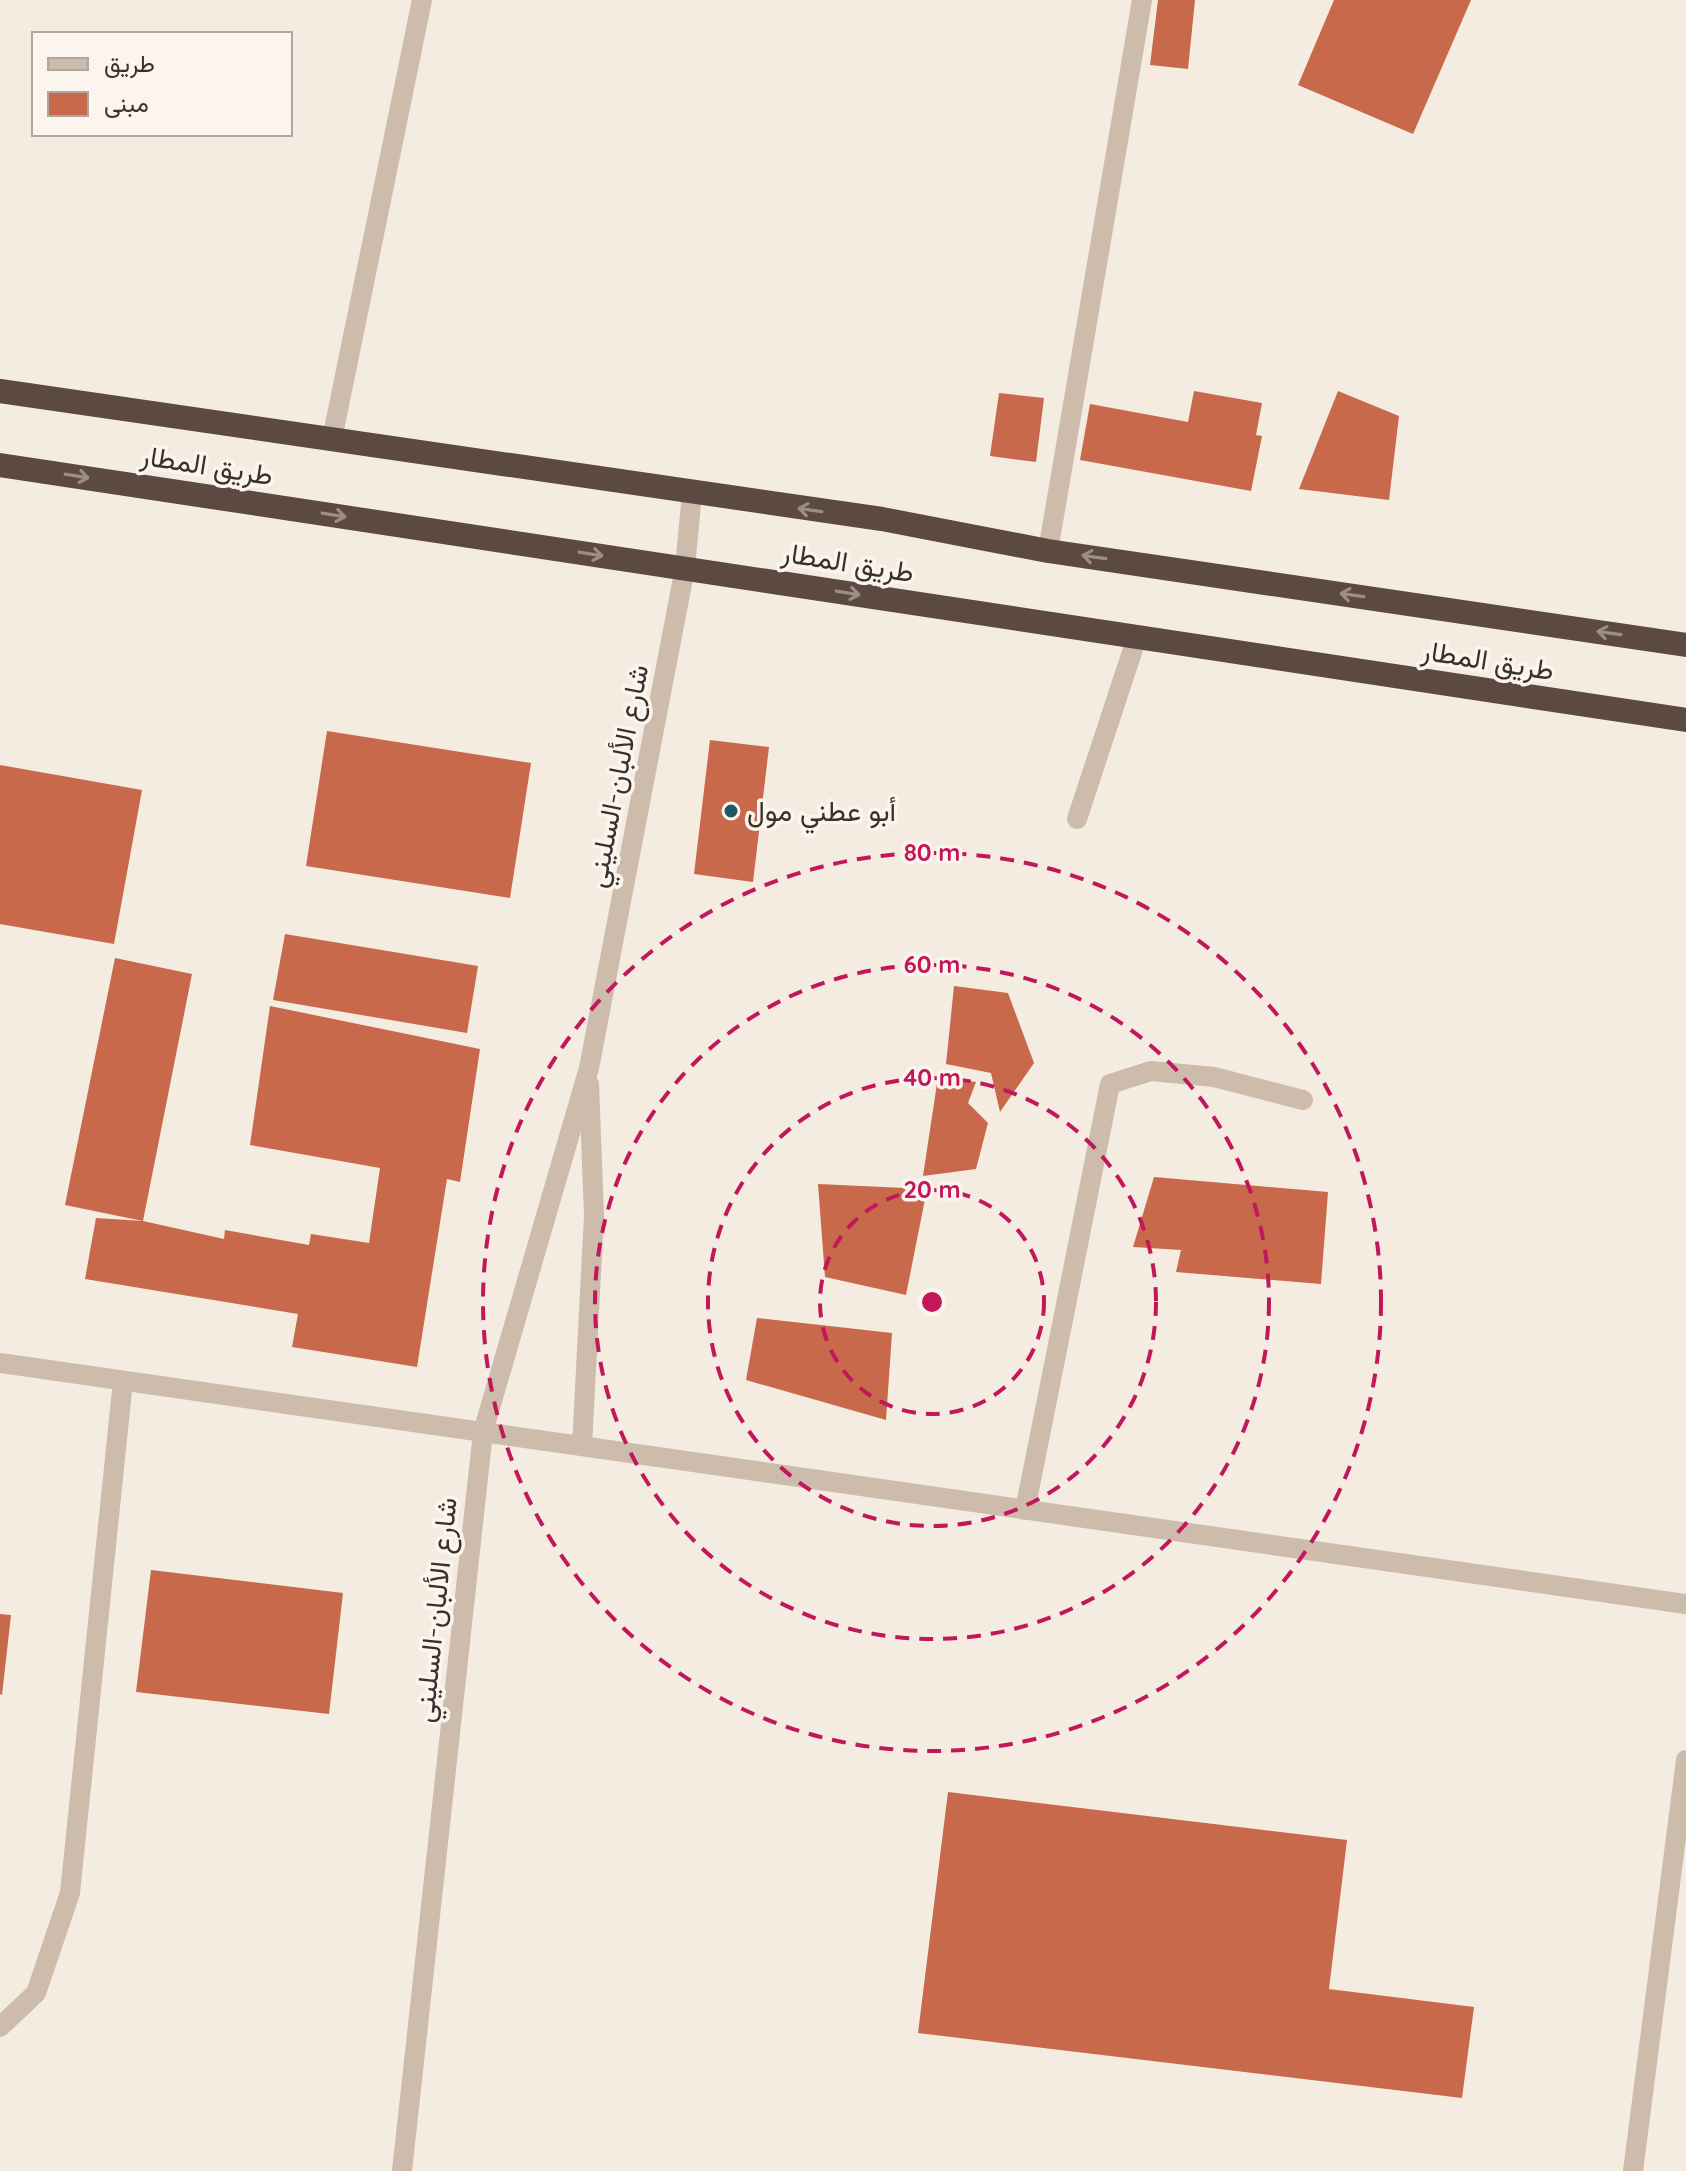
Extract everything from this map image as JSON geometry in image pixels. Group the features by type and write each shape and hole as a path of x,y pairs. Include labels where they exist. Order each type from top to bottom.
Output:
{"highway":[{"name":"طريق المطار","path":"0,391 882,519 1048,551 1686,645"},
{"name":"طريق المطار","path":"0,465 1686,720"}],"street":[{"path":"332,439 422,0"},
{"path":"1048,551 1142,0"},
{"name":"شارع الألبان-السليني","path":"402,2171 483,1432 589,1068 685,568 692,493"},
{"path":"1077,819 1137,637"},
{"name":"شارع الألبان-السليني","path":"582,1446 594,1216 589,1068"},
{"path":"1025,1510 1110,1084 1151,1071 1214,1077 1303,1100"},
{"path":"0,1363 1686,1604"},
{"path":"0,2027 36,1993 70,1893 123,1381"},
{"path":"1633,2171 1686,1760"}],"building":[{"path":"1158,0 1195,0 1188,69 1150,65"},
{"path":"1334,0 1471,0 1413,134 1298,85"},
{"path":"1194,391 1262,403 1256,435 1262,436 1251,491 1080,460 1090,404 1188,422"},
{"path":"1338,391 1399,416 1389,500 1299,489"},
{"path":"999,393 1044,398 1036,462 990,456"},
{"path":"327,731 531,763 510,898 306,866"},
{"name":"أبو عطني مول","path":"710,740 769,747 753,882 694,874"},
{"path":"0,765 142,790 114,944 0,924"},
{"path":"285,934 478,966 467,1033 273,1000"},
{"path":"115,958 192,974 143,1221 65,1205"},
{"path":"954,986 1008,993 1034,1063 1000,1112 991,1073 946,1064"},
{"path":"270,1006 480,1049 460,1182 447,1179 417,1367 292,1347 298,1314 85,1279 96,1218 143,1221 224,1239 225,1230 309,1245 311,1234 369,1243 380,1168 250,1145"},
{"path":"938,1077 976,1082 968,1103 988,1123 976,1169 923,1176"},
{"path":"1154,1177 1328,1192 1321,1284 1176,1272 1181,1250 1133,1247"},
{"path":"818,1184 927,1189 906,1295 825,1277"},
{"path":"757,1318 892,1333 886,1420 746,1380"},
{"path":"151,1570 343,1593 329,1714 136,1692"},
{"path":"0,1614 11,1615 2,1695 0,1694"},
{"path":"948,1792 1347,1840 1329,1989 1474,2007 1462,2098 918,2033"}],"place":[{"name":"أبو عطني مول","path":"731,811"}]}
